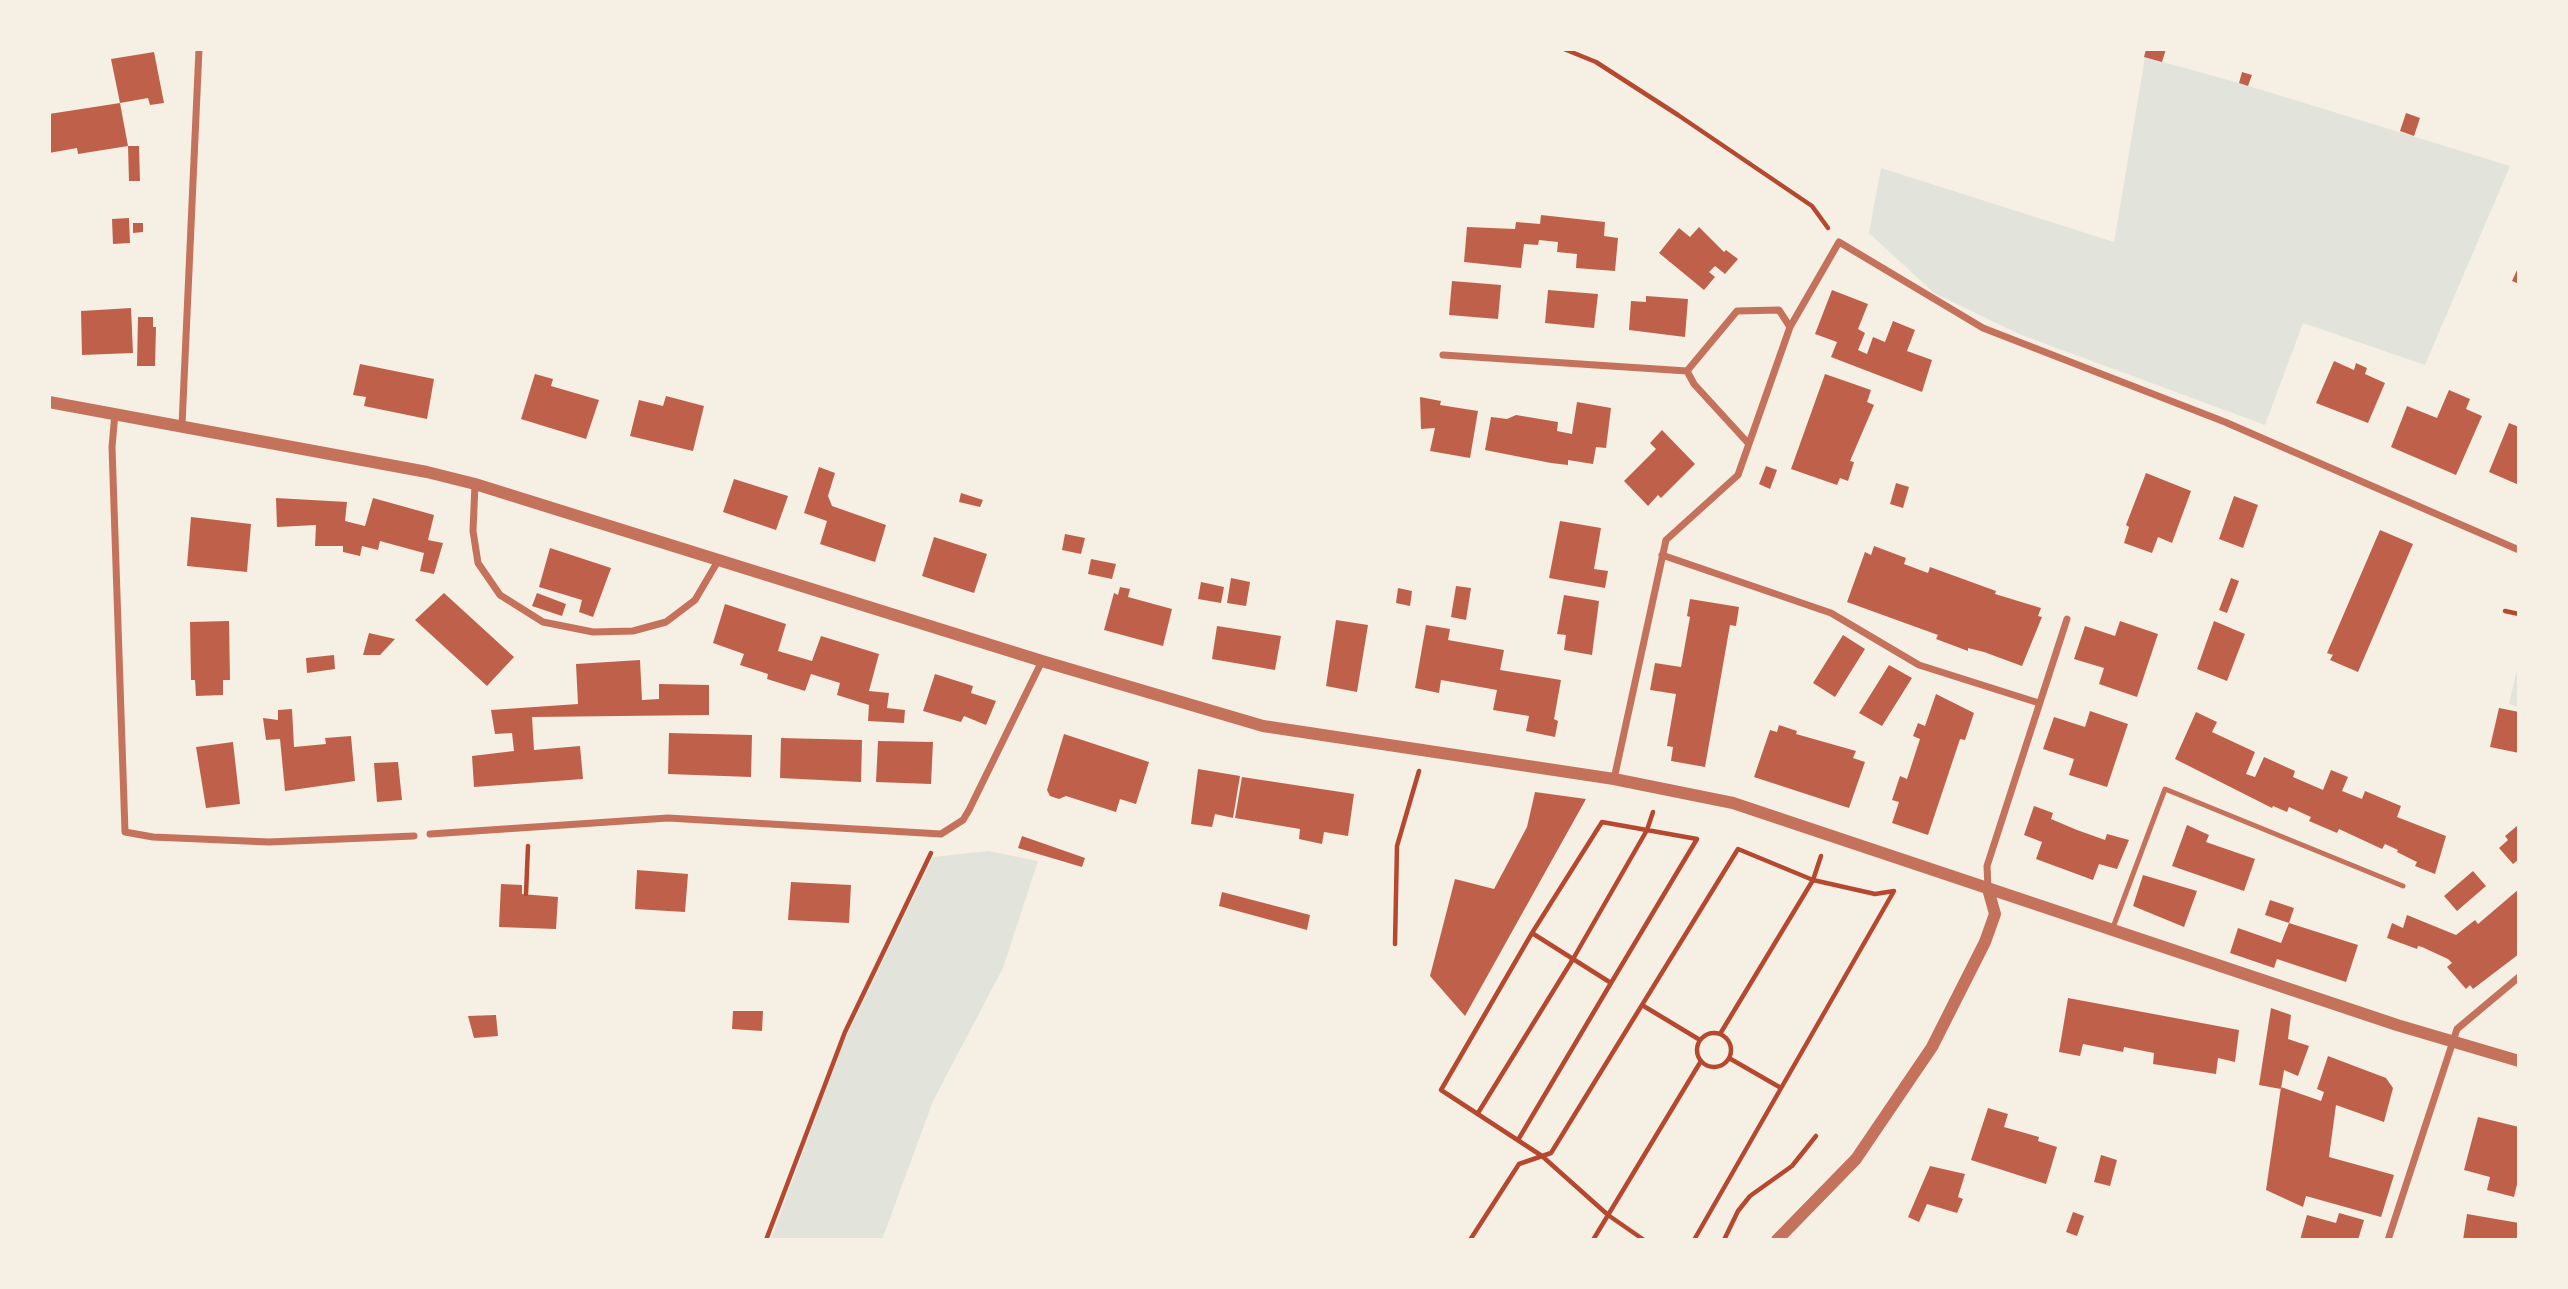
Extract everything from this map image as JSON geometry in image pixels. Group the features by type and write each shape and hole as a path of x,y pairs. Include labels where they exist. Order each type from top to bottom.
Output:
{"street":[{"path":"182,425 198,49"},
{"path":"1614,779 1665,540 1738,475 1790,327 1839,242 1983,328 2225,422 2519,550"},
{"path":"1687,371 1737,311 1779,310 1790,327"},
{"path":"1443,355 1687,371"},
{"path":"1687,371 1694,384 1748,443"},
{"path":"49,402 427,472 475,484 1042,662 1264,726 1614,779 1733,803 2112,930 2519,1061"},
{"path":"115,413 111,447 125,832 153,837 269,842 414,836"},
{"path":"475,484 473,531 478,563 500,596 543,622 593,632 633,631 666,622 695,600 718,561"},
{"path":"1662,555 1831,613 1919,665 2039,703"},
{"path":"1777,1240 1856,1159 1932,1047 1992,923 1995,914 1987,866 2067,619"},
{"path":"429,834 668,818 941,834 962,820 969,810 1042,662"},
{"path":"2388,1240 2457,1029 2519,977"}],"lane":[{"path":"2112,930 2165,789 2403,886"}],"path":[{"path":"1564,49 1596,62 1812,206 1839,242"},
{"path":"2505,611 2519,614"},
{"path":"1395,944 1397,846 1426,750"},
{"path":"1478,1114 1573,959 1647,830 1653,812"},
{"path":"1518,1140 1698,839 1602,822 1532,933 1441,1090 1542,1156 1608,1215 1644,1240"},
{"path":"526,894 528,826"},
{"path":"766,1240 845,1031 941,834"},
{"path":"1720,1034 1820,868 1825,834"},
{"path":"1470,1240 1519,1164 1551,1153 1738,849 1813,880 1875,894 1895,891 1694,1240"},
{"path":"1532,933 1611,983"},
{"path":"1642,1004 1700,1040"},
{"path":"1710,1034 1720,1034 1729,1042 1729,1058 1716,1067 1701,1061 1697,1051 1700,1040 1710,1034"},
{"path":"1729,1058 1781,1088"},
{"path":"1593,1240 1701,1061"},
{"path":"1724,1240 1738,1211 1750,1196 1792,1166 1816,1136"}],"shaded area":[{"path":"2145,57 2510,166 2425,365 2303,323 2265,425 2019,334 1934,293 1869,233 1881,168 2114,242"},
{"path":"2519,661 2519,707 2509,704"},
{"path":"988,851 1038,861 1003,968 933,1101 882,1240 771,1240 841,1048 933,857"}],"building":[{"path":"2146,49 2166,49 2162,62 2144,57"},
{"path":"154,52 164,103 150,105 148,98 120,103 111,59"},
{"path":"2242,72 2252,75 2248,86 2239,83"},
{"path":"120,103 128,146 78,154 77,148 49,153 49,114"},
{"path":"2406,113 2420,118 2414,136 2400,131"},
{"path":"128,146 139,146 140,181 129,181"},
{"path":"1541,215 1605,222 1604,236 1618,238 1615,271 1576,268 1577,254 1557,252 1558,242 1539,240 1538,245 1524,244 1521,268 1464,262 1467,227 1515,229 1516,222 1540,224"},
{"path":"129,218 130,243 113,244 112,219"},
{"path":"133,223 143,223 143,232 133,233"},
{"path":"1699,227 1724,252 1726,250 1738,259 1725,274 1715,266 1709,272 1715,277 1704,290 1659,253 1679,228 1690,237"},
{"path":"2517,270 2519,271 2519,284 2512,281"},
{"path":"1452,281 1501,285 1498,319 1449,315"},
{"path":"1548,290 1598,294 1594,328 1545,323"},
{"path":"1832,290 1868,304 1858,329 1865,333 1858,350 1867,354 1873,337 1885,342 1893,321 1915,330 1907,351 1932,360 1922,392 1831,357 1837,342 1815,334"},
{"path":"1646,296 1688,299 1685,337 1629,330 1631,301 1646,302"},
{"path":"131,308 133,353 82,355 81,311"},
{"path":"138,317 153,317 153,327 156,327 155,366 137,366"},
{"path":"2334,361 2354,370 2356,363 2367,368 2365,374 2385,383 2368,423 2316,403"},
{"path":"360,364 434,379 427,419 364,406 366,397 353,395"},
{"path":"535,374 553,379 551,386 599,400 586,439 521,419"},
{"path":"1825,374 1871,390 1867,402 1874,405 1850,461 1854,462 1848,481 1840,478 1837,485 1791,469"},
{"path":"2449,390 2470,399 2466,409 2482,416 2456,475 2391,447 2407,406 2437,418"},
{"path":"666,396 704,406 693,451 630,436 639,400 663,406"},
{"path":"1420,397 1441,401 1440,405 1478,411 1470,458 1430,451 1435,428 1421,429"},
{"path":"1577,402 1611,408 1606,448 1596,447 1593,464 1568,460 1568,465 1551,463 1485,450 1491,417 1507,419 1516,415 1558,422 1557,431 1572,434"},
{"path":"2509,423 2519,427 2519,485 2489,472"},
{"path":"1662,430 1695,464 1661,498 1658,495 1648,506 1624,481 1656,449 1650,443"},
{"path":"1766,466 1777,470 1770,489 1759,484"},
{"path":"819,467 835,473 828,496 832,506 886,525 875,562 820,544 827,521 804,513"},
{"path":"2146,473 2191,491 2172,543 2158,537 2152,553 2124,543 2129,527 2126,525"},
{"path":"734,479 788,496 776,530 723,512"},
{"path":"1896,483 1909,487 1903,508 1890,504"},
{"path":"961,493 983,500 980,507 959,502"},
{"path":"2234,496 2258,505 2243,548 2219,539"},
{"path":"276,498 347,502 345,521 365,526 373,498 434,515 428,540 443,543 434,574 420,571 424,553 380,541 378,550 362,546 360,556 343,552 343,546 315,546 316,525 277,527"},
{"path":"191,517 251,524 247,572 187,566"},
{"path":"1560,521 1601,528 1594,569 1608,571 1605,588 1549,578"},
{"path":"2380,530 2413,544 2358,672 2330,660 2333,655 2327,653"},
{"path":"1065,534 1085,538 1081,554 1062,550"},
{"path":"934,537 987,554 974,593 922,576"},
{"path":"1874,546 1906,558 1904,564 1928,573 1930,567 1996,591 1995,594 2041,608 2038,616 2042,617 2022,666 1984,652 1968,648 1968,651 1936,639 1938,635 1847,602 1865,552 1871,555"},
{"path":"550,548 611,568 593,617 579,612 582,600 539,587"},
{"path":"1091,559 1116,564 1112,579 1088,574"},
{"path":"1231,578 1250,582 1246,606 1227,603"},
{"path":"2231,578 2239,581 2227,613 2219,610"},
{"path":"1201,582 1224,587 1221,603 1198,599"},
{"path":"1456,586 1471,588 1466,620 1451,617"},
{"path":"1120,587 1130,589 1128,597 1172,609 1163,646 1104,630 1114,593 1118,595"},
{"path":"1398,588 1412,591 1410,606 1396,603"},
{"path":"444,593 514,657 487,686 415,620"},
{"path":"537,593 566,604 562,616 532,606"},
{"path":"1564,595 1599,601 1592,655 1564,650 1566,635 1557,634"},
{"path":"1690,599 1739,607 1736,626 1730,625 1705,767 1671,761 1673,747 1667,746 1676,694 1650,690 1655,663 1681,667 1690,617 1687,616"},
{"path":"725,604 786,624 778,651 812,661 821,636 879,654 869,691 889,693 887,708 905,710 904,723 868,721 869,705 837,695 840,683 811,674 805,691 767,679 768,674 740,665 744,654 713,643"},
{"path":"1336,620 1368,625 1357,692 1326,686"},
{"path":"229,621 230,680 223,680 223,695 196,696 195,680 191,680 190,622"},
{"path":"2120,621 2158,634 2137,697 2099,684 2104,668 2074,659 2085,626 2115,636"},
{"path":"2214,621 2245,634 2227,681 2197,669"},
{"path":"1426,625 1450,629 1448,640 1504,650 1500,670 1561,680 1554,719 1558,721 1555,737 1526,731 1529,716 1493,710 1497,690 1441,680 1439,693 1415,688"},
{"path":"1217,626 1281,636 1275,670 1212,659"},
{"path":"369,633 395,639 380,655 363,655"},
{"path":"1843,635 1865,649 1835,697 1813,683"},
{"path":"334,655 335,669 307,673 306,658"},
{"path":"640,660 642,700 659,699 659,684 709,685 709,715 532,717 534,750 580,746 583,779 474,787 472,756 514,751 512,733 495,734 491,710 578,704 576,664"},
{"path":"1889,665 1912,678 1882,726 1859,713"},
{"path":"935,674 973,686 971,693 996,701 986,725 964,716 961,722 923,711"},
{"path":"1936,694 1974,713 1965,740 1960,739 1928,835 1892,823 1899,802 1892,800 1900,776 1907,779 1920,739 1913,736 1918,723 1925,726"},
{"path":"2499,708 2519,712 2519,753 2490,747"},
{"path":"292,709 294,747 326,744 325,738 351,736 355,781 285,791 280,739 266,740 263,718 278,720 278,710"},
{"path":"2090,711 2128,724 2107,787 2069,775 2074,759 2043,749 2054,717 2085,727"},
{"path":"2196,712 2217,722 2212,732 2255,752 2246,774 2255,777 2264,757 2295,771 2293,777 2323,790 2331,770 2348,777 2342,791 2362,799 2365,791 2401,806 2397,817 2446,836 2435,874 2415,866 2417,862 2385,844 2382,849 2339,829 2337,833 2309,821 2311,817 2289,807 2287,812 2273,806 2272,808 2175,759"},
{"path":"1779,725 1797,731 1796,734 1856,751 1853,758 1865,762 1849,808 1754,777 1770,730 1777,732"},
{"path":"669,733 752,735 751,777 668,774"},
{"path":"1064,734 1149,762 1136,804 1120,799 1116,812 1066,796 1059,799 1050,796 1047,790"},
{"path":"781,738 862,740 861,782 780,778"},
{"path":"878,741 933,742 931,784 876,782"},
{"path":"233,742 240,804 206,808 196,747"},
{"path":"398,762 402,800 377,802 374,763"},
{"path":"1198,769 1240,776 1233,818 1215,814 1212,827 1191,824"},
{"path":"1242,777 1354,794 1348,836 1324,832 1322,844 1299,839 1300,829 1235,818"},
{"path":"1535,792 1586,799 1465,1016 1430,976 1455,879 1494,889 1527,827"},
{"path":"2034,806 2053,813 2051,819 2077,830 2105,840 2107,834 2129,840 2117,869 2099,864 2093,880 2036,859 2042,842 2024,835"},
{"path":"2187,825 2209,835 2206,842 2255,859 2244,891 2172,866"},
{"path":"2517,826 2519,859 2513,864 2499,848 2508,840 2505,836"},
{"path":"1022,836 1085,858 1082,867 1018,848"},
{"path":"637,870 688,874 685,912 635,909"},
{"path":"2473,871 2486,886 2457,911 2444,896"},
{"path":"2143,875 2197,891 2184,927 2133,906"},
{"path":"791,882 851,885 849,923 788,920"},
{"path":"501,884 522,885 522,894 558,897 556,929 499,927"},
{"path":"2519,889 2519,954 2473,989 2470,985 2466,989 2447,967 2452,963 2448,959 2422,947 2418,946 2417,949 2387,938 2392,923 2403,928 2407,915 2456,935 2475,920 2478,924"},
{"path":"1222,892 1310,915 1307,930 1219,906"},
{"path":"2270,900 2294,908 2289,923 2265,915"},
{"path":"2289,923 2358,945 2346,982 2277,959 2274,968 2230,953 2238,928 2281,943"},
{"path":"2068,998 2239,1030 2235,1062 2218,1058 2216,1074 2153,1064 2154,1053 2124,1047 2123,1052 2083,1044 2080,1056 2059,1052"},
{"path":"2271,1008 2291,1015 2288,1039 2309,1046 2298,1076 2284,1070 2281,1089 2259,1085"},
{"path":"733,1011 763,1011 762,1031 732,1029"},
{"path":"496,1015 498,1036 474,1038 468,1016"},
{"path":"2328,1056 2386,1078 2393,1088 2384,1122 2336,1105 2329,1157 2394,1175 2381,1217 2306,1196 2303,1207 2266,1190 2281,1087 2321,1101 2324,1092 2317,1089"},
{"path":"1988,1108 2008,1114 2004,1127 2039,1137 2038,1141 2057,1147 2046,1184 1971,1160"},
{"path":"2478,1117 2519,1127 2519,1176 2514,1197 2487,1190 2490,1177 2464,1170"},
{"path":"2101,1155 2117,1160 2110,1186 2094,1182"},
{"path":"1930,1166 1965,1174 1958,1197 1963,1199 1957,1213 1927,1204 1919,1222 1908,1217"},
{"path":"2073,1212 2084,1216 2077,1236 2066,1232"},
{"path":"2339,1213 2364,1220 2358,1240 2300,1240 2307,1215 2336,1223"},
{"path":"2467,1214 2519,1223 2519,1240 2463,1240"}]}
